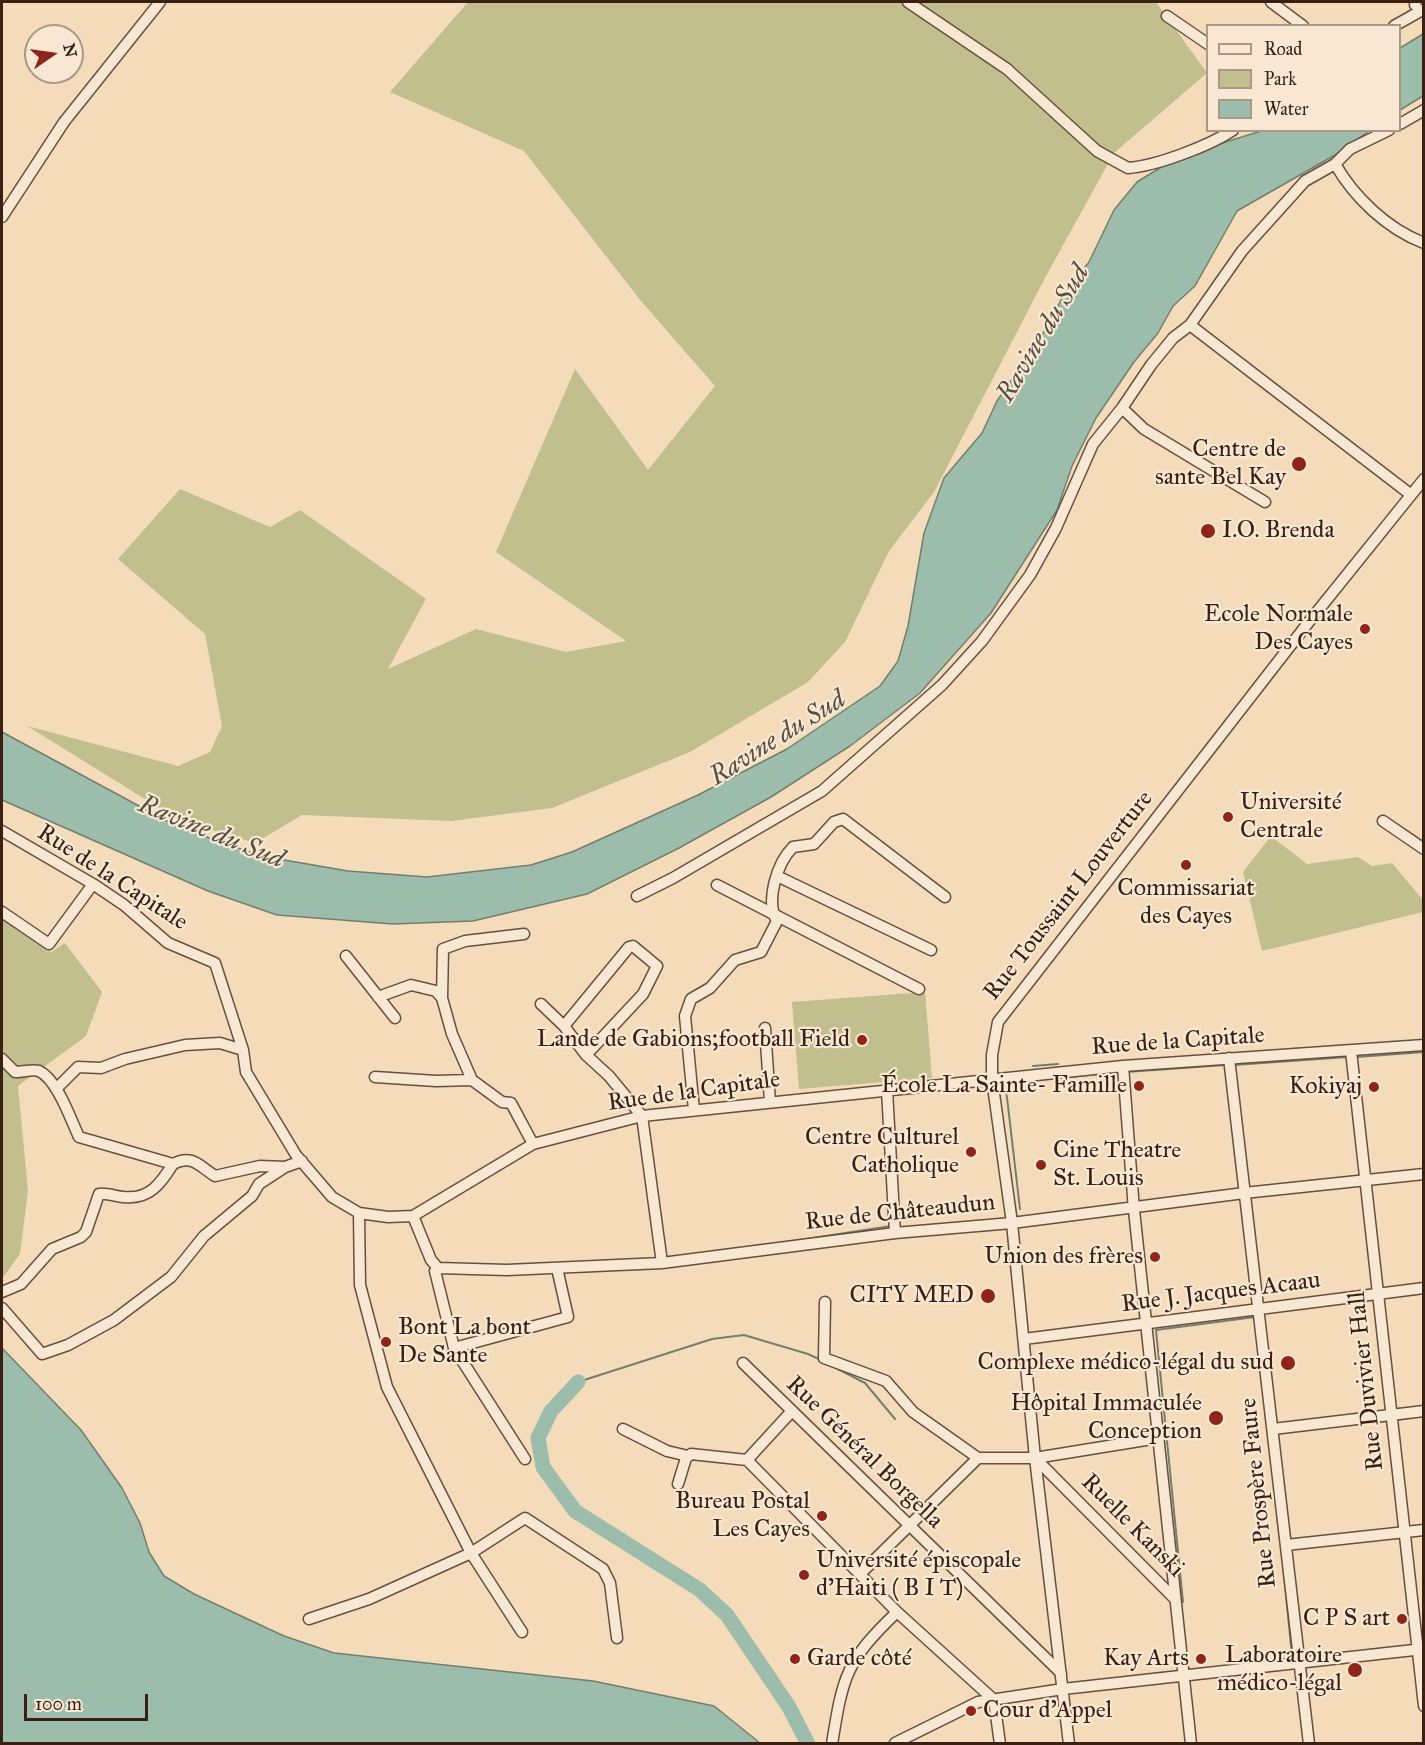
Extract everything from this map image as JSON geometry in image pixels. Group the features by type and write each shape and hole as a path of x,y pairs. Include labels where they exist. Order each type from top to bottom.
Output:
{"street":[{"path":"2,217 64,122 160,2"},
{"path":"908,2 1007,69 1097,151 1128,168 1173,157 1221,138 1230,132"},
{"path":"1271,2 1300,24"},
{"path":"1396,24 1416,6"},
{"path":"1167,16 1206,43"},
{"path":"1401,123 1424,110"},
{"path":"637,896 673,878 822,791 942,685 982,641 1030,575 1056,528 1093,444 1122,408 1151,365 1173,338 1190,325 1242,252 1305,181 1335,164 1350,150 1385,132"},
{"path":"1335,164 1349,188 1394,226 1424,243"},
{"path":"1190,325 1410,494"},
{"path":"1122,408 1144,429 1265,502"},
{"name":"Rue Toussaint Louverture","path":"1069,1743 1035,1458 1012,1223 992,1079 992,1055 998,1022 1012,1000 1424,479"},
{"path":"694,1110 684,1016 687,1008 691,999 710,988 735,960 761,952 777,921 773,914 779,864 793,847 814,844 834,822 843,819 945,897"},
{"path":"1383,821 1424,849"},
{"name":"Rue de la Capitale","path":"2,831 93,884 124,905 168,943 215,963 243,1050 246,1072 302,1161 332,1197 358,1213 388,1218 413,1216 533,1144 642,1116 1123,1066 1424,1046"},
{"path":"777,876 931,950"},
{"path":"2,912 49,944 93,884"},
{"path":"717,885 919,989"},
{"path":"524,934 465,941 443,949 442,998 452,1034 472,1080 502,1102 511,1103 533,1144"},
{"path":"564,1026 629,947 633,946 657,966 643,994 586,1055"},
{"path":"346,956 395,1018"},
{"path":"378,997 411,985 432,988 442,998"},
{"path":"541,1004 564,1026 586,1055 609,1076 642,1116 662,1263"},
{"path":"765,1028 770,1102"},
{"path":"56,1089 78,1067 101,1068 125,1059 185,1045 220,1043 243,1050"},
{"name":"Rue Duvivier Hall","path":"1351,1051 1420,1649 1424,1706"},
{"name":"Rue Prospère Faure","path":"1229,1058 1309,1743"},
{"path":"2,1059 15,1072 39,1071 56,1089 79,1137 173,1164 192,1160 215,1176 260,1166 285,1167"},
{"path":"1123,1066 1134,1206 1191,1743"},
{"path":"375,1077 436,1081 472,1080"},
{"path":"887,1090 895,1233"},
{"path":"2,1308 42,1354 68,1345 114,1320 171,1277 204,1236 252,1196 259,1184 285,1167 302,1161"},
{"path":"2,1292 21,1284 52,1249 81,1237 86,1232 99,1194 125,1197 149,1193 167,1177 173,1164"},
{"name":"Rue de Châteaudun","path":"438,1268 507,1270 662,1263 895,1233 1012,1223 1134,1206 1424,1174"},
{"path":"358,1213 360,1285 387,1387 471,1553 522,1632"},
{"path":"413,1216 431,1260 438,1268 435,1271 454,1348 525,1459"},
{"path":"454,1348 568,1317 557,1268"},
{"name":"Rue J. Jacques Acaau","path":"1024,1339 1424,1288"},
{"path":"825,1302 824,1358 886,1381 913,1412 978,1458 1035,1458 1158,1438"},
{"name":"Rue Général Borgella","path":"743,1363 1061,1672"},
{"path":"1273,1429 1424,1411"},
{"path":"747,1460 791,1412"},
{"path":"623,1429 667,1451 688,1456 693,1454 747,1460 897,1612 994,1700 1000,1743"},
{"path":"678,1484 688,1456"},
{"path":"860,1574 978,1458"},
{"name":"Ruelle Kanski","path":"1035,1458 1174,1598"},
{"path":"309,1619 369,1599 471,1553 525,1518 603,1569 610,1583 617,1638"},
{"path":"1286,1545 1424,1530"},
{"path":"832,1743 841,1689 850,1665 867,1641 897,1612"},
{"path":"895,1743 978,1702 1063,1689 1420,1649"}],"green space":[{"path":"468,2 1156,2 1206,72 1114,153 1046,276 934,492 889,551 845,642 808,682 690,752 552,808 451,821 302,815 255,843 179,820 27,726 178,766 210,752 222,726 205,634 118,559 180,489 270,527 300,510 426,599 388,669 476,629 566,652 626,641 496,552 575,369 648,470 715,386 641,301 524,151 390,92"},
{"path":"1271,836 1307,864 1358,857 1372,866 1392,863 1423,900 1423,912 1262,951 1243,872"},
{"path":"2,919 51,952 65,943 102,992 86,1036 18,1086 28,1191 20,1254 2,1279"},
{"name":"Lande de Gabions;football Field","path":"925,992 932,1078 799,1089 792,1002"}],"water":[{"path":"1423,34 1423,96 1401,109 1401,47"},
{"name":"Ravine du Sud","path":"1258,132 1368,132 1335,155 1237,211 1195,286 1173,306 1158,333 1134,362 1096,418 1072,466 1057,510 991,613 920,693 850,746 771,797 679,848 587,894 473,921 393,924 277,915 208,891 2,800 2,732 178,827 261,856 348,871 427,877 531,865 572,852 698,795 787,749 880,686 898,661 908,626 924,533 944,478 982,433 997,401 1041,337 1066,291 1089,262 1114,210 1137,182 1181,155 1201,153 1216,145"},
{"path":"2,1348 81,1430 122,1488 140,1523 149,1552 164,1576 194,1594 284,1636 334,1653 593,1681 714,1706 760,1743 2,1743"}],"waterway":[{"path":"1357,1057 1424,1052"},
{"path":"1234,1065 1348,1057"},
{"path":"1033,1066 1058,1064"},
{"path":"1126,1072 1225,1065"},
{"path":"1069,1077 1120,1072"},
{"path":"1010,1082 1006,1089 1020,1209"},
{"path":"767,1245 891,1226"},
{"path":"1183,1602 1156,1330 1255,1317"},
{"path":"578,1382 712,1339 744,1335 821,1360"},
{"path":"834,1367 865,1383 895,1419"},
{"path":"578,1382 551,1411 538,1438 543,1467 575,1511 700,1590 727,1615 789,1707 808,1744"},
{"path":"1397,1420 1409,1418"},
{"path":"1364,1423 1388,1421"},
{"path":"1277,1516 1280,1540"},
{"path":"1282,1555 1292,1656"}],"place":[{"name":"Centre de sante Bel Kay","path":"1299,464"},
{"name":"I.O. Brenda","path":"1208,531"},
{"name":"Ecole Normale Des Cayes","path":"1365,629"},
{"name":"Université Centrale","path":"1228,817"},
{"name":"Commissariat des Cayes","path":"1186,865"},
{"name":"Lande de Gabions;football Field","path":"862,1040"},
{"name":"École La Sainte- Famille","path":"1139,1086"},
{"name":"Kokiyaj","path":"1374,1087"},
{"name":"Centre Culturel Catholique","path":"971,1152"},
{"name":"Cine Theatre St. Louis","path":"1041,1165"},
{"name":"Union des frères","path":"1155,1257"},
{"name":"CITY MED","path":"988,1296"},
{"name":"Bont La bont De Sante","path":"386,1342"},
{"name":"Complexe médico-légal du sud","path":"1288,1363"},
{"name":"Hôpital Immaculée Conception","path":"1216,1418"},
{"name":"Bureau Postal Les Cayes","path":"822,1516"},
{"name":"Université épiscopale d'Haiti ( B I T)","path":"804,1575"},
{"name":"C P S art","path":"1402,1619"},
{"name":"Garde côté","path":"795,1659"},
{"name":"Kay Arts","path":"1201,1659"},
{"name":"Laboratoire médico-légal","path":"1355,1670"},
{"name":"Cour d’Appel","path":"971,1711"}]}
